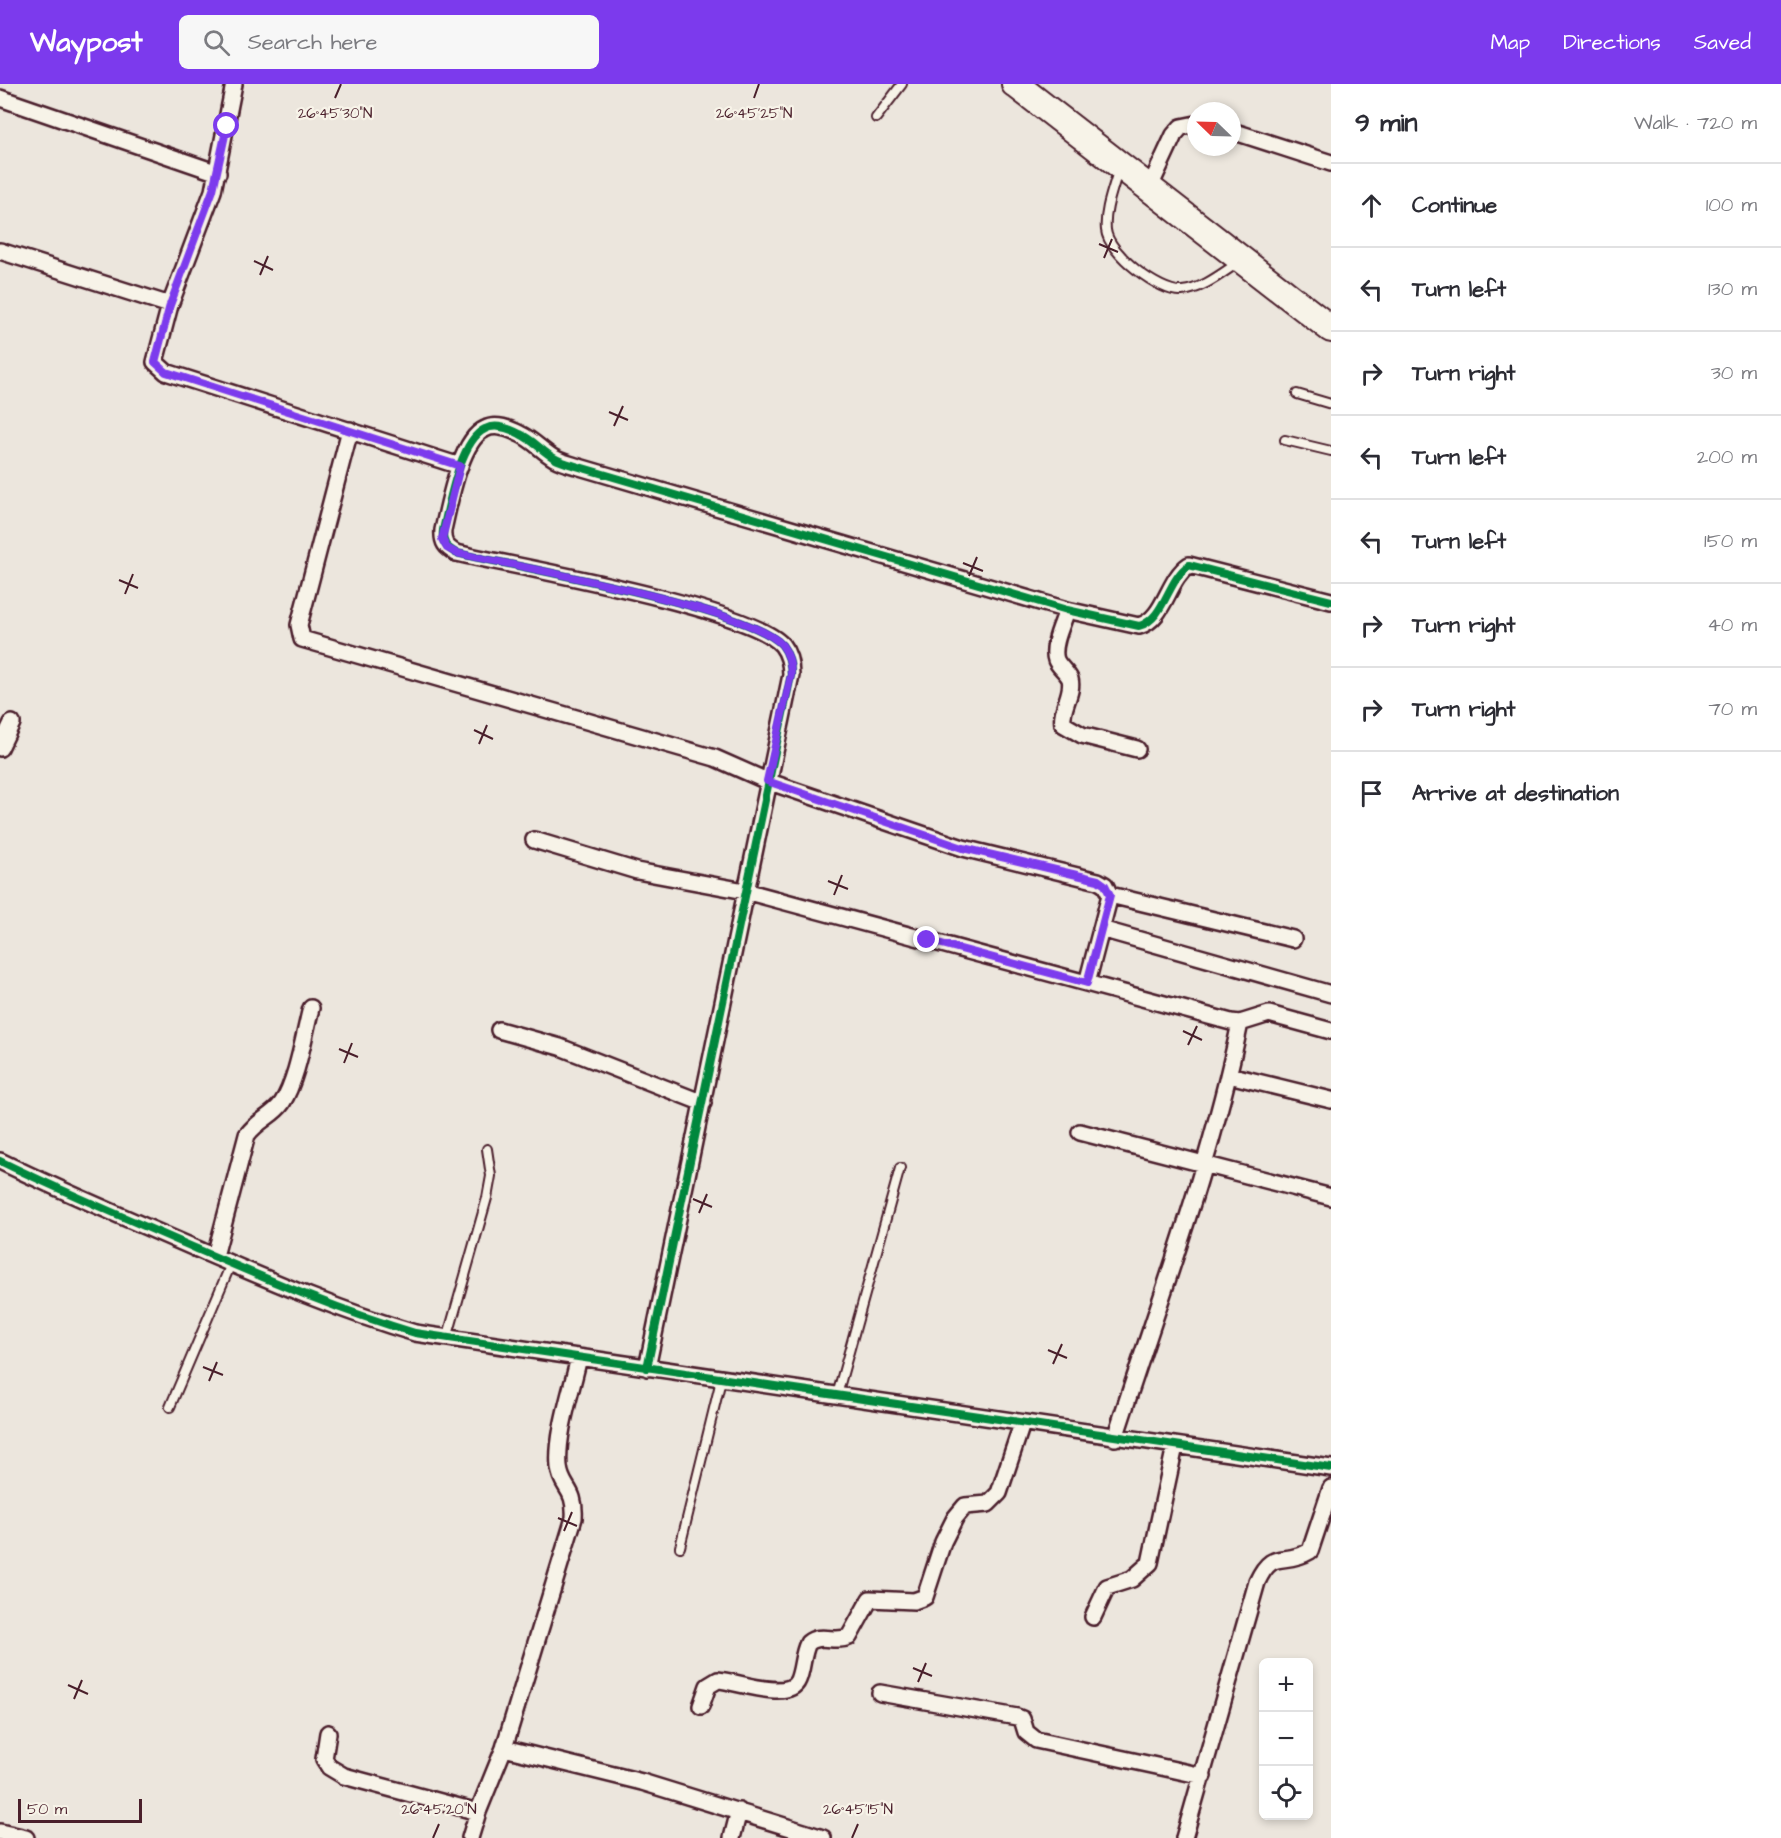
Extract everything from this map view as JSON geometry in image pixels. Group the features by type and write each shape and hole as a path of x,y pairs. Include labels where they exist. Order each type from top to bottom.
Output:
{"highway":[{"path":"1015,84 1240,261 1331,329"}],"street":[{"path":"234,84 218,173 170,305 155,362 166,372 460,466"},
{"path":"0,98 218,173"},
{"path":"1149,189 1174,135 1181,127 1187,126"},
{"path":"1241,134 1331,163"},
{"path":"0,251 170,305"},
{"path":"647,1368 767,781 791,675 791,661 781,644 767,634 715,613 456,553 447,548 442,539 460,466 472,441 482,429 493,426 524,435 556,459 576,466 1067,610 1139,626 1148,624 1161,605 1172,582 1189,565 1331,601"},
{"path":"350,430 299,625 302,639 715,758 767,781 963,848 1098,880 1105,885 1110,895 1087,983"},
{"path":"1067,610 1055,654 1056,662 1070,678 1069,691 1063,710 1063,724 1082,735 1137,749"},
{"path":"0,748 12,723"},
{"path":"534,840 645,873 745,891 1240,1023 1269,1014 1331,1031"},
{"path":"1110,895 1293,939"},
{"path":"1101,929 1331,994"},
{"path":"215,1256 247,1135 256,1123 282,1103 290,1084 311,1008"},
{"path":"1115,1438 1203,1164 1229,1075 1240,1023"},
{"path":"499,1030 560,1047 703,1103"},
{"path":"1229,1075 1331,1100"},
{"path":"1080,1132 1331,1197"},
{"path":"0,1161 231,1264 365,1319 446,1340 579,1357 721,1380 1331,1468"},
{"path":"470,1838 504,1748 574,1518 575,1502 572,1492 562,1479 559,1450 579,1357"},
{"path":"701,1706 708,1686 718,1680 777,1691 790,1689 797,1682 808,1643 818,1638 838,1640 849,1637 870,1599 914,1601 924,1597 943,1542 960,1510 965,1506 988,1504 999,1493 1022,1424"},
{"path":"1093,1617 1107,1587 1132,1579 1150,1563 1175,1446"},
{"path":"1184,1838 1257,1582 1265,1566 1275,1559 1292,1559 1310,1551 1331,1488"},
{"path":"880,1693 1017,1717 1022,1719 1026,1732 1036,1740 1203,1776"},
{"path":"328,1733 324,1758 329,1767 344,1776 478,1812"},
{"path":"504,1748 642,1782 823,1838"},
{"path":"732,1838 738,1811"},
{"path":"0,1832 26,1838"}],"lane":[{"path":"876,118 902,84"},
{"path":"1120,165 1107,214 1106,232 1128,263 1159,285 1180,291 1210,281 1240,261"},
{"path":"1297,394 1331,404"},
{"path":"1285,440 1331,451"},
{"path":"446,1340 487,1198 491,1176 487,1149"},
{"path":"837,1397 900,1168"},
{"path":"170,1407 231,1264"},
{"path":"680,1547 721,1380"}],"cycle path":[{"path":"647,1368 791,675 790,663 782,645 761,631 726,617 629,590 456,553 447,547 443,530 452,490 462,459 476,435 489,427 507,429 525,436 554,458 568,464 1067,610 1139,626 1155,616 1176,580 1189,565 1331,601"},
{"path":"0,1161 98,1206 278,1283 359,1315 415,1333 1331,1468"}],"route":[{"path":"227,126 213,190 170,305 155,362 166,372 460,466 442,539 447,548 456,553 715,613 767,634 781,644 791,661 791,675 767,781 963,848 1098,880 1105,885 1110,895 1087,983 927,940"}]}
